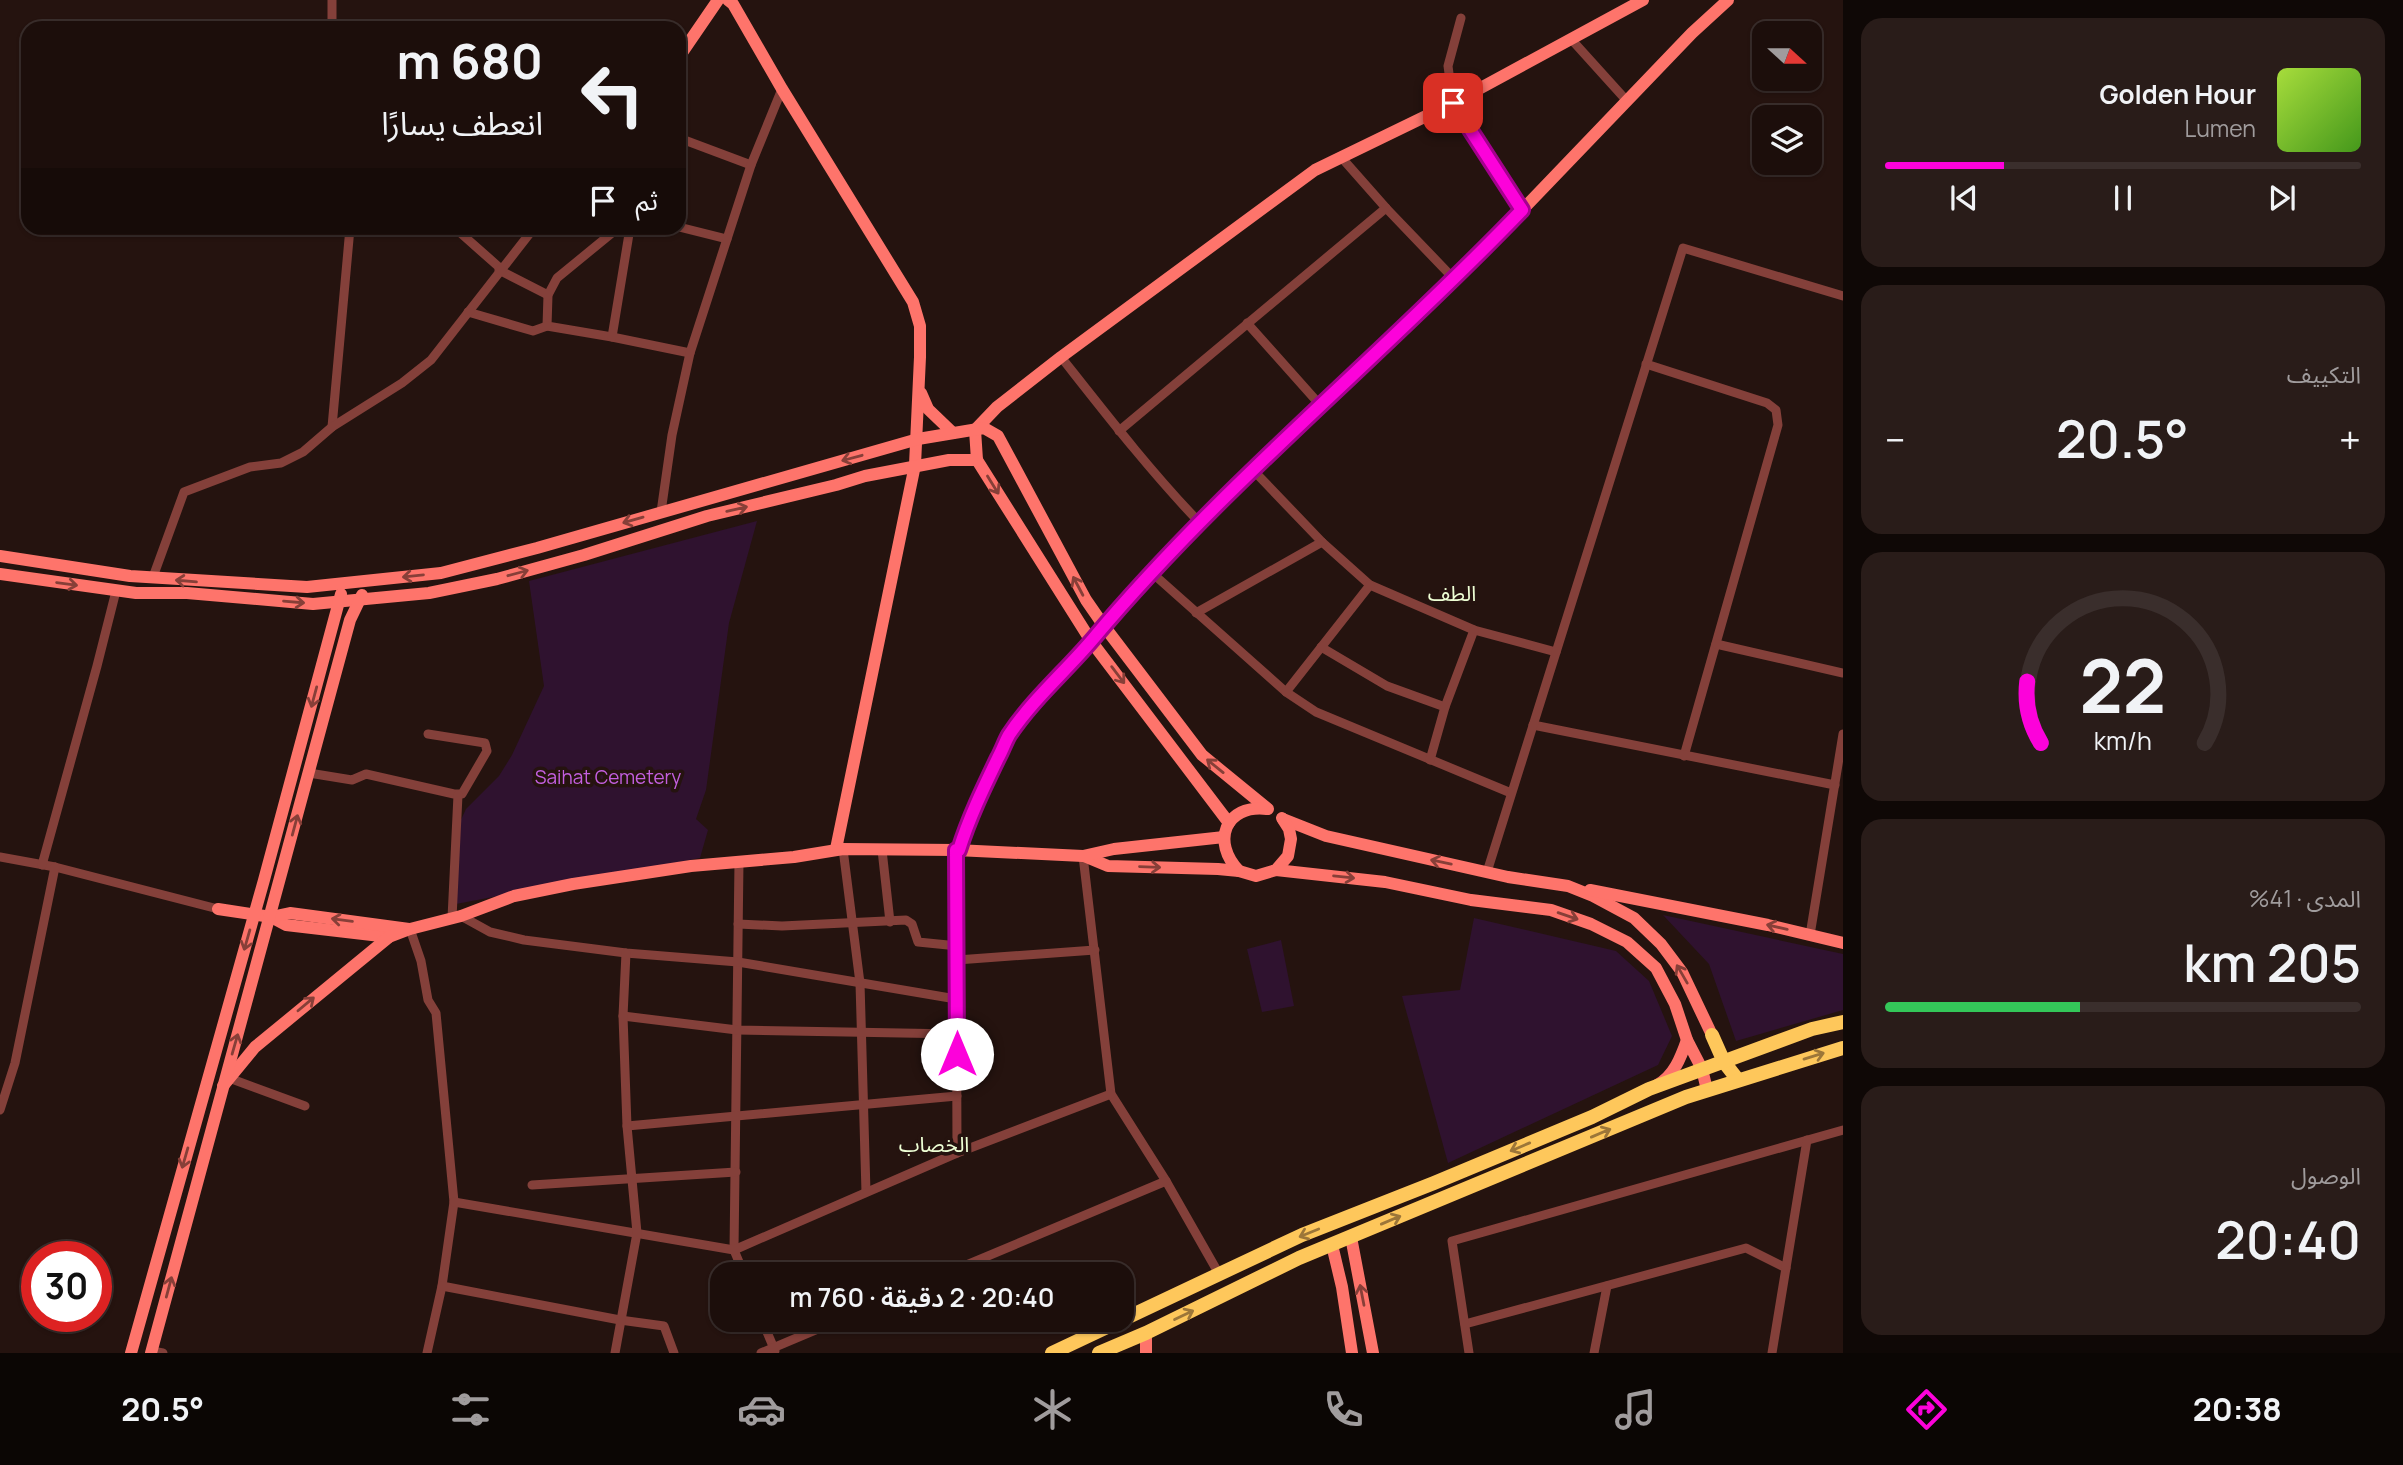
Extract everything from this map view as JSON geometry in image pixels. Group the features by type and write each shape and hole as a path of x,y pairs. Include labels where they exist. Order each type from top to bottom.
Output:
{"main road":[{"path":"686,47 718,0"},
{"path":"728,0 733,4 913,302 920,326 920,392 915,465 839,849"},
{"path":"1229,823 1091,641 977,460 975,430 997,407 1061,357 1315,170 1453,103 1643,0"},
{"path":"957,850 983,786 1008,736 1067,665 1151,572 1253,470 1454,280 1692,33 1728,0"},
{"path":"920,392 928,409 953,433"},
{"path":"0,556 130,576 307,587 440,573 537,548 918,439 984,428 998,436 1086,600 1202,755 1283,819 1326,836 1487,872 1568,886 1843,943"},
{"path":"0,574 136,593 187,593 313,604 429,593 497,579 707,516 915,465 964,458 977,460"},
{"path":"155,1352 350,620 368,581"},
{"path":"131,1353 344,583"},
{"path":"1239,871 1228,859 1224,837 1229,823 1241,812 1255,808 1268,809"},
{"path":"1276,870 1288,856 1291,839 1289,828 1283,819"},
{"path":"226,1082 255,1047 389,937 457,917 514,896 691,866 794,857 839,849 957,850 1083,856 1114,849 1224,837"},
{"path":"1083,856 1108,866 1239,871 1256,876 1276,870 1385,882 1471,900 1551,910 1591,924 1627,942 1657,968 1702,1069 1707,1090"},
{"path":"1568,886 1634,918 1661,944 1682,972 1724,1062 1738,1080"},
{"path":"218,909 254,914 286,925 389,937"},
{"path":"271,918 290,913 410,929"},
{"path":"1649,1089 1812,1029 1843,1021"},
{"path":"1052,1353 1302,1236 1592,1117 1649,1089 1662,1082 1678,1065 1687,1040"},
{"path":"1099,1353 1122,1348 1146,1333 1299,1258 1685,1097 1843,1048"},
{"path":"1351,1237 1373,1353"},
{"path":"1332,1245 1342,1287 1352,1353"},
{"path":"1146,1333 1146,1353"}],"street":[{"path":"332,0 332,21"},
{"path":"1461,18 1448,66 1453,103 1522,210"},
{"path":"1571,39 1627,101"},
{"path":"661,512 672,435 690,354 751,165 782,89"},
{"path":"686,141 751,165"},
{"path":"1341,157 1454,280"},
{"path":"1119,431 1386,208"},
{"path":"686,229 727,239"},
{"path":"332,427 349,235"},
{"path":"463,235 500,269 548,295"},
{"path":"153,577 184,492 250,467 281,463 303,452 332,427 402,383 432,360 528,235"},
{"path":"547,326 548,295 557,278 609,235"},
{"path":"612,337 630,235"},
{"path":"1487,872 1682,248 1843,296"},
{"path":"468,312 533,331 547,326 690,354"},
{"path":"1247,323 1321,406"},
{"path":"1061,357 1119,431 1200,523"},
{"path":"1646,365 1767,403 1776,410 1778,425 1685,755"},
{"path":"1253,470 1322,542 1370,584 1474,629 1556,652"},
{"path":"1196,613 1322,542"},
{"path":"1151,572 1286,692 1316,712 1511,793"},
{"path":"1286,692 1370,584"},
{"path":"42,865 116,591"},
{"path":"1430,760 1445,707 1474,629"},
{"path":"1716,644 1843,673"},
{"path":"1321,647 1387,686 1445,707"},
{"path":"1533,725 1835,785"},
{"path":"309,773 352,779 366,774 458,795 465,790 487,747 481,741 428,734"},
{"path":"1810,935 1843,734"},
{"path":"458,795 457,917 489,932 524,940 626,953 738,962 956,999"},
{"path":"839,849 854,923 860,983 866,1192"},
{"path":"882,850 890,922"},
{"path":"957,850 957,1153"},
{"path":"1083,856 1111,1094 1166,1181 1219,1274"},
{"path":"0,857 55,867 218,909"},
{"path":"739,862 734,1115 734,1250 739,1262"},
{"path":"0,1110 18,1051 55,867"},
{"path":"738,924 910,922 916,938 921,943 958,946"},
{"path":"410,929 421,961 428,1000 436,1013 454,1202 442,1286 427,1353"},
{"path":"957,960 1095,950"},
{"path":"615,1353 637,1233 627,1126 623,1016 626,953"},
{"path":"623,1016 737,1030 957,1034"},
{"path":"226,1082 305,1106"},
{"path":"454,1202 734,1250 957,1153 1111,1094"},
{"path":"627,1126 957,1096"},
{"path":"1469,1353 1452,1241 1843,1130"},
{"path":"1772,1353 1807,1140"},
{"path":"532,1185 736,1171"},
{"path":"974,1262 1166,1181"},
{"path":"1465,1324 1746,1248 1786,1268"},
{"path":"442,1286 620,1321 664,1326 674,1353"},
{"path":"1594,1353 1606,1286"},
{"path":"767,1332 774,1350"},
{"path":"761,1353 813,1332"}],"green space":[{"name":"Saihat Cemetery","path":"757,521 729,623 706,790 696,819 708,830 700,858 456,904 459,824 466,809 499,776 512,755 544,686 529,581"},
{"path":"1663,915 1843,954 1843,1010 1736,1041 1709,964"},
{"path":"1474,918 1616,951 1649,981 1672,1036 1658,1065 1448,1163 1402,996 1460,990"},
{"path":"1281,940 1294,1006 1262,1012 1247,949"}],"district":[{"name":"الطف","path":"1452,594"},
{"name":"الخصاب","path":"934,1145"}],"route":[{"path":"957,1054 956,850 959,850 983,786 1008,736 1067,665 1159,563 1454,280 1522,210 1453,103"}]}
